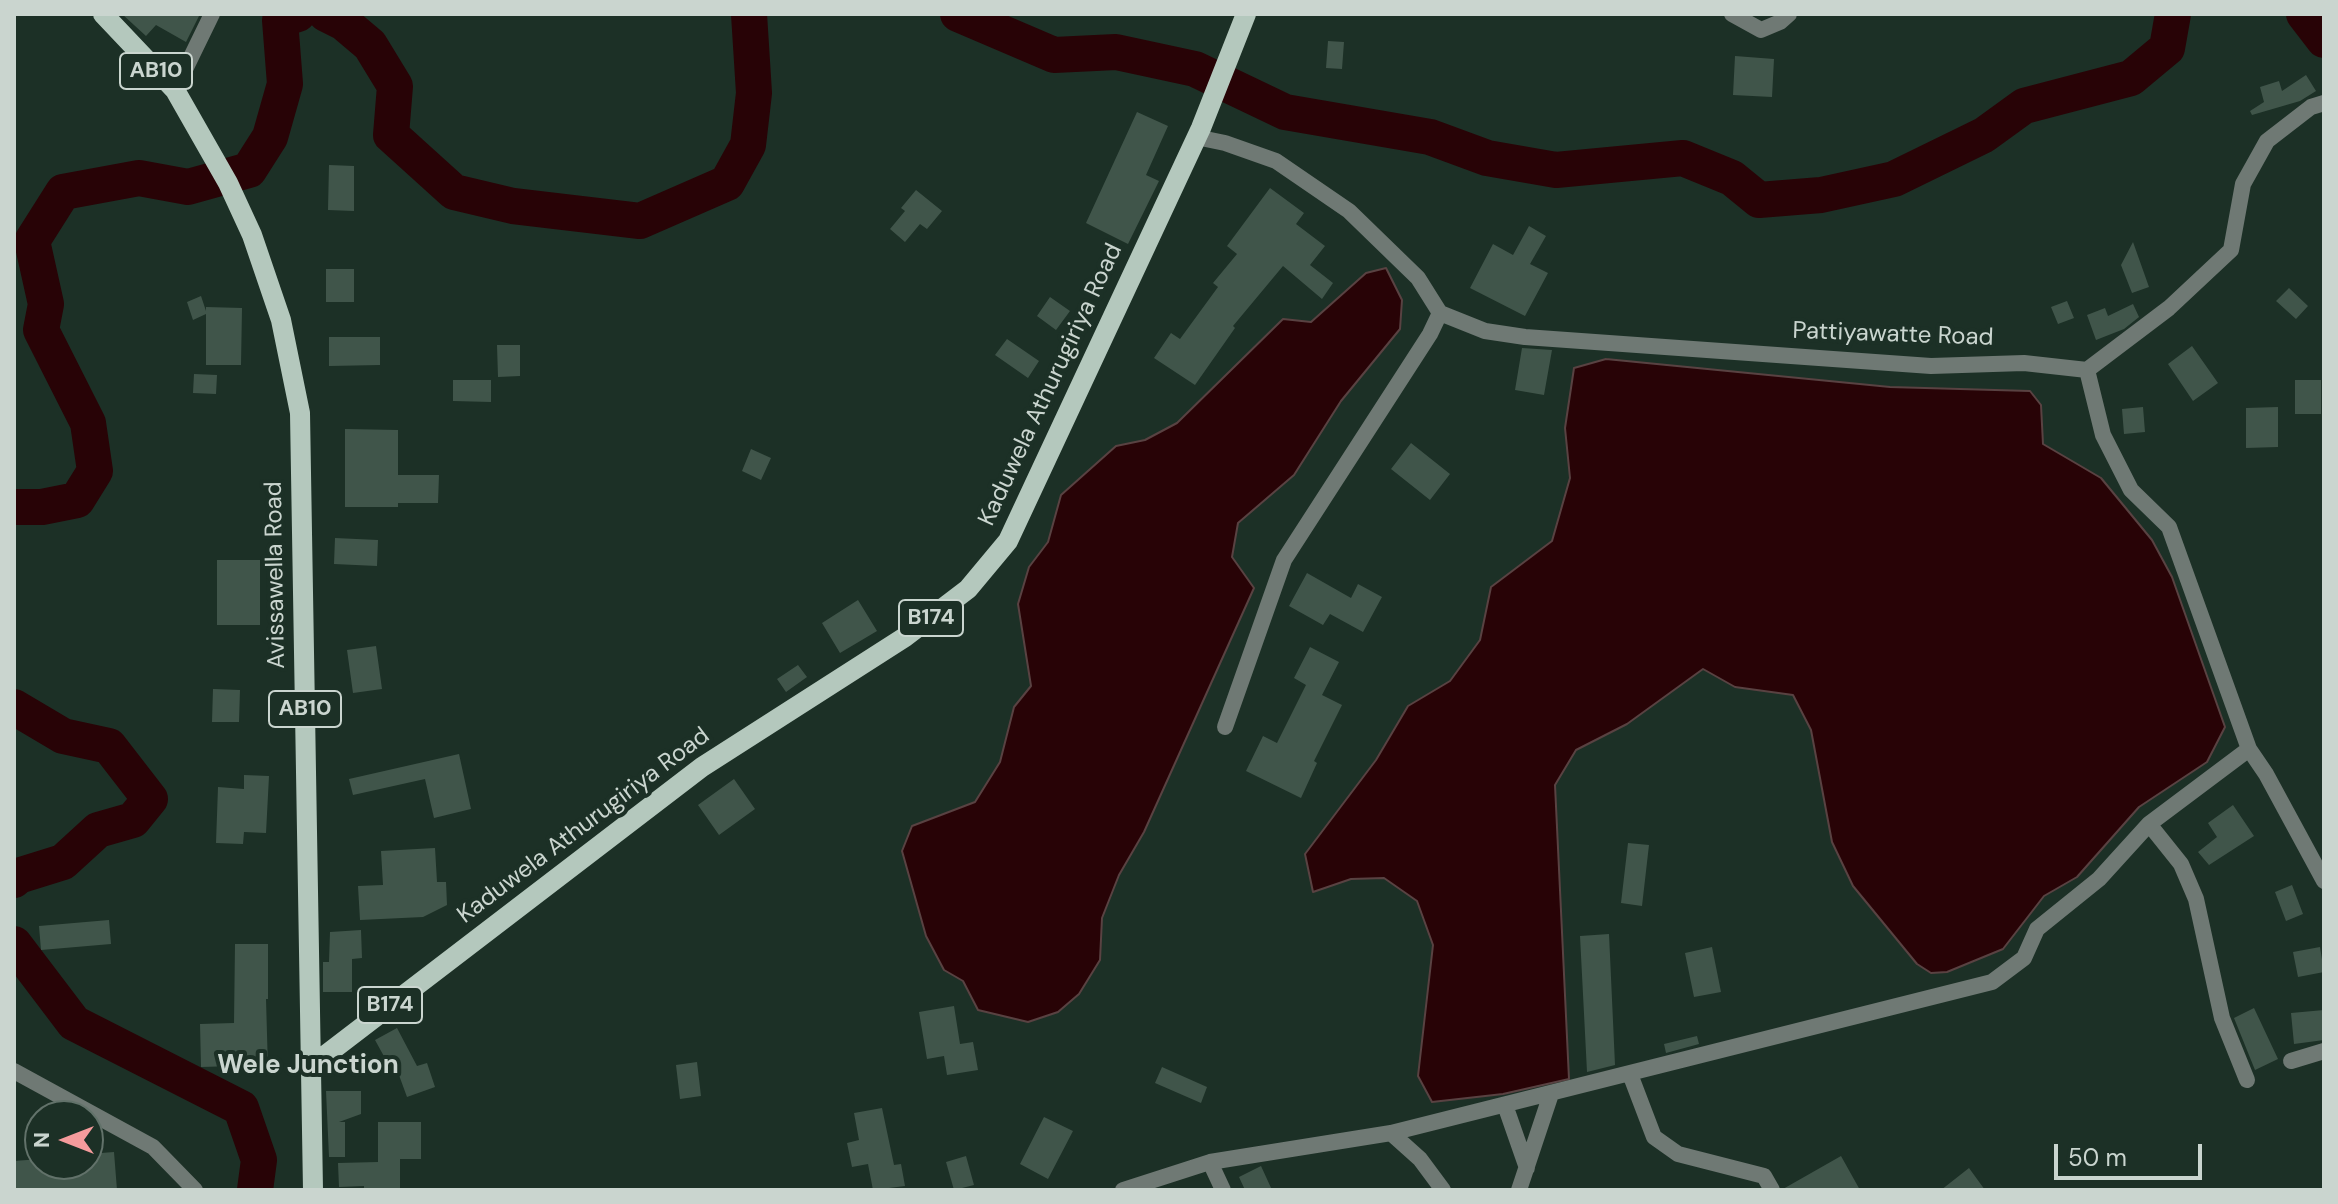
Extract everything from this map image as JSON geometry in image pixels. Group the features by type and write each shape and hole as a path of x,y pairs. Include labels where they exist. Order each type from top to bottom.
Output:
{"main road":[{"name":"Avissawella Road","path":"103,14 175,90 228,183 252,235 281,320 300,413 313,1190"},
{"name":"Kaduwela Athurugiriya Road","path":"310,1067 702,767 905,637 968,589 1008,541 1198,132 1245,17"}],"street":[{"path":"175,90 212,14"},
{"path":"1732,14 1761,30 1780,22 1789,14"},
{"path":"2324,103 2311,107 2267,141 2243,184 2231,250 2169,308 2087,370 2103,435 2131,490 2169,527 2249,749 2266,774 2324,881"},
{"path":"1198,132 1276,161 1349,211 1418,278 1440,313 1430,334 1284,560 1225,727"},
{"name":"Pattiyawatte Road","path":"1440,313 1485,331 1525,337 1931,366 2024,363 2087,370"},
{"path":"1123,1190 1210,1162 1391,1133 1992,982 2024,958 2037,929 2099,879 2149,824 2249,749"},
{"path":"2149,824 2181,864 2196,899 2222,1018 2247,1080"},
{"path":"2291,1061 2324,1051"},
{"path":"14,1071 153,1147 195,1190"},
{"path":"1630,1074 1654,1137 1678,1154 1764,1176 1772,1190"},
{"path":"1519,1190 1551,1094"},
{"path":"1505,1105 1527,1168"},
{"path":"1391,1133 1420,1159 1443,1190"},
{"path":"1210,1162 1223,1190"}],"shaded area":[{"path":"1386,268 1402,300 1400,329 1341,401 1294,475 1238,523 1232,557 1254,588 1144,832 1119,875 1102,918 1100,960 1079,994 1058,1012 1028,1022 978,1010 963,981 944,970 926,936 902,851 912,826 975,802 1000,762 1014,707 1031,686 1018,604 1029,567 1048,542 1061,495 1116,446 1145,440 1177,423 1283,319 1311,322 1366,273"},
{"path":"1606,359 1890,387 2030,391 2041,405 2043,444 2101,478 2152,540 2172,577 2225,727 2207,762 2139,807 2077,877 2044,896 2003,949 1947,972 1931,973 1917,964 1853,886 1832,842 1811,730 1793,695 1735,687 1703,669 1627,724 1576,750 1555,785 1569,1079 1503,1094 1432,1102 1418,1076 1433,945 1417,901 1384,878 1351,879 1313,892 1305,854 1376,760 1408,706 1450,681 1480,640 1491,587 1552,541 1570,478 1565,428 1574,368"}],"building":[{"path":"122,14 200,14 186,42 156,25 146,36"},
{"path":"1328,41 1344,42 1342,69 1326,68"},
{"path":"1735,56 1774,59 1772,97 1733,95"},
{"path":"2306,75 2316,91 2300,101 2252,115 2250,111 2264,102 2260,87 2279,81 2282,91"},
{"path":"1137,112 1168,126 1146,175 1159,181 1128,244 1086,223"},
{"path":"329,165 354,166 354,211 328,210"},
{"path":"1270,188 1304,213 1296,224 1325,246 1310,265 1333,283 1322,299 1283,266 1233,326 1235,328 1195,385 1154,358 1171,333 1180,339 1218,287 1213,283 1237,254 1227,246"},
{"path":"916,190 942,211 927,229 920,224 905,242 890,229 905,211 901,208"},
{"path":"1529,226 1546,236 1530,264 1548,273 1525,316 1470,288 1493,244 1513,255"},
{"path":"2133,242 2149,287 2132,293 2121,265"},
{"path":"326,269 354,269 354,302 326,302"},
{"path":"2289,288 2308,306 2296,319 2276,301"},
{"path":"201,296 206,311 206,307 242,308 241,365 206,365 206,314 193,320 187,302"},
{"path":"1050,297 1070,311 1056,330 1037,316"},
{"path":"2067,301 2074,318 2058,324 2051,307"},
{"path":"2133,304 2139,317 2124,329 2096,340 2087,315 2105,308 2108,316"},
{"path":"329,337 380,337 380,365 329,366"},
{"path":"1007,339 1039,361 1028,378 995,355"},
{"path":"497,345 520,345 520,376 498,377"},
{"path":"2192,346 2218,383 2193,401 2168,364"},
{"path":"1522,348 1552,350 1544,395 1515,390"},
{"path":"194,374 217,375 216,394 193,393"},
{"path":"453,380 491,380 491,402 453,401"},
{"path":"2295,380 2321,380 2321,414 2295,414"},
{"path":"2143,407 2145,432 2124,434 2122,409"},
{"path":"2278,407 2278,447 2246,448 2246,408"},
{"path":"345,429 398,430 398,475 439,475 438,503 345,507"},
{"path":"1411,443 1450,474 1430,500 1391,469"},
{"path":"751,449 771,458 761,480 742,471"},
{"path":"335,538 378,540 377,566 334,564"},
{"path":"217,560 260,560 260,625 217,625"},
{"path":"1307,573 1351,598 1358,584 1382,597 1363,632 1330,614 1323,625 1289,606"},
{"path":"858,600 877,631 840,653 822,623"},
{"path":"376,646 382,689 353,693 347,650"},
{"path":"1310,647 1339,662 1322,695 1342,705 1314,761 1317,763 1301,798 1246,771 1263,736 1277,743 1306,685 1294,678"},
{"path":"798,665 807,677 786,692 777,679"},
{"path":"213,689 240,690 239,722 212,722"},
{"path":"459,754 471,809 434,818 425,779 353,795 349,779"},
{"path":"244,775 269,776 266,833 244,832 243,844 216,843 218,787 244,789"},
{"path":"734,779 755,809 719,835 698,805"},
{"path":"2233,805 2254,836 2209,865 2198,852 2217,837 2208,823"},
{"path":"1628,843 1649,845 1642,906 1621,903"},
{"path":"435,848 437,882 446,882 447,905 423,917 360,920 358,886 383,885 381,851"},
{"path":"2292,885 2303,914 2286,921 2275,892"},
{"path":"109,920 111,944 41,950 39,926"},
{"path":"361,930 362,958 352,959 352,992 323,992 323,962 329,962 330,932"},
{"path":"1609,934 1615,1065 1587,1072 1580,936"},
{"path":"235,944 268,944 268,1069 201,1067 200,1024 234,1023"},
{"path":"1712,947 1721,992 1694,997 1685,953"},
{"path":"2320,947 2324,972 2298,977 2293,952"},
{"path":"954,1006 960,1044 973,1042 978,1070 947,1075 944,1056 927,1059 919,1012"},
{"path":"2254,1008 2278,1059 2255,1070 2234,1018"},
{"path":"2324,1010 2324,1040 2294,1044 2291,1013"},
{"path":"397,1028 417,1066 427,1063 435,1087 407,1097 392,1056 386,1060 375,1040"},
{"path":"1697,1036 1699,1044 1666,1053 1664,1044"},
{"path":"697,1062 701,1096 680,1099 676,1065"},
{"path":"1162,1067 1207,1087 1201,1103 1155,1083"},
{"path":"326,1091 361,1091 361,1114 339,1122 345,1122 345,1157 329,1157"},
{"path":"882,1108 894,1165 901,1164 905,1186 873,1190 868,1164 852,1167 847,1143 859,1140 854,1113"},
{"path":"1044,1117 1073,1131 1048,1179 1020,1164"},
{"path":"378,1122 421,1122 421,1159 400,1159 400,1190 339,1187 338,1163 378,1162"},
{"path":"114,1152 117,1190 14,1190 14,1161 24,1160 24,1180 104,1180 104,1153"},
{"path":"966,1156 974,1185 954,1190 946,1162"},
{"path":"1841,1156 1860,1190 1783,1190 1783,1189"},
{"path":"1261,1166 1272,1190 1245,1190 1239,1177"},
{"path":"1969,1168 1985,1190 1941,1190"}],"waterway":[{"path":"14,507 42,507 77,500 95,471 88,423 41,330 46,304 32,241 63,192 139,178 188,187 249,170 270,137 285,84 280,20 298,14"},
{"path":"326,14 344,23 370,45 395,86 391,135 454,192 513,206 640,221 727,183 748,145 754,93 749,14"},
{"path":"958,14 1054,55 1116,52 1195,69 1285,112 1430,137 1487,158 1556,170 1683,158 1732,178 1759,200 1821,195 1894,179 1984,135 2024,106 2131,78 2167,48 2173,14"},
{"path":"2304,14 2324,40"},
{"path":"14,707 63,736 109,746 150,799 133,820 98,830 63,862 14,880"},
{"path":"14,944 74,1023 241,1108 259,1160 255,1190"}],"district":[{"name":"Wele Junction","path":"308,1066"}]}
